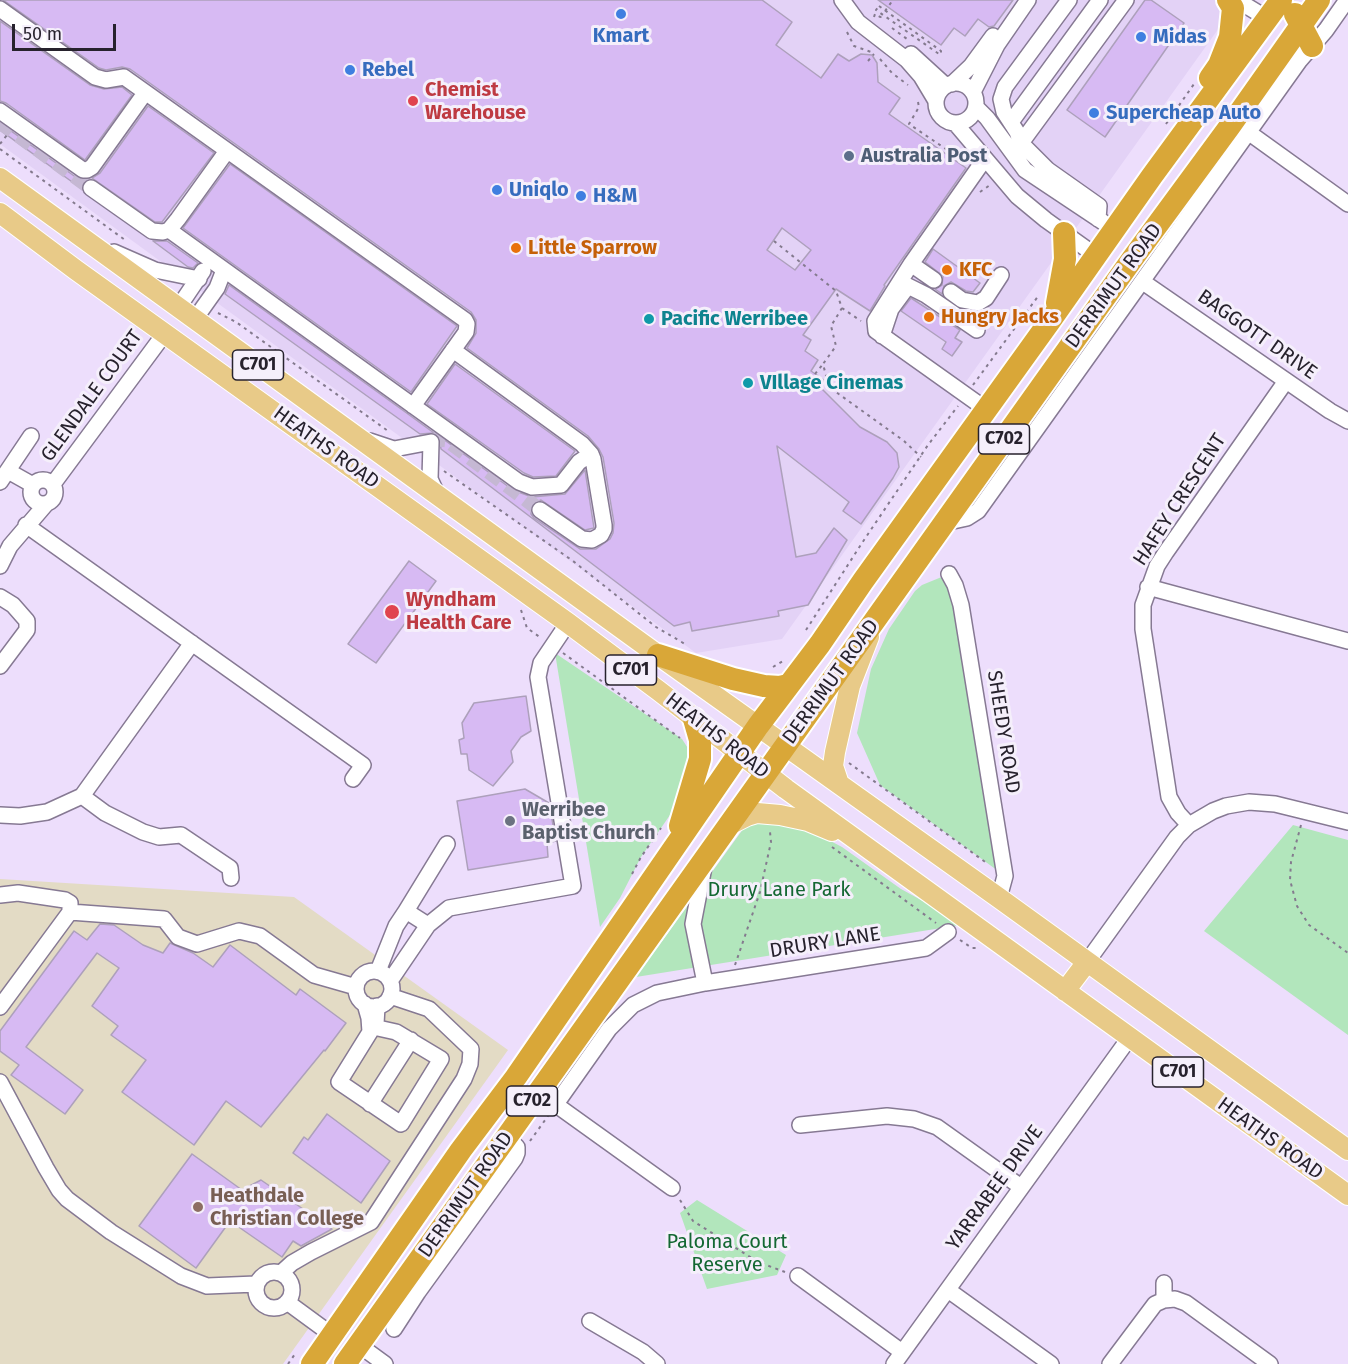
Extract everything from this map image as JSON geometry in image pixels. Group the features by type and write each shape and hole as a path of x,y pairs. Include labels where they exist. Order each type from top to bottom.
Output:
{"highway":[{"path":"1152,176 1161,147 1219,65 1230,37 1233,8 1228,0"},
{"name":"DERRIMUT ROAD","path":"312,1364 461,1150 516,1077 758,726 820,644 1050,321 1095,255 1106,224 1152,176 1281,0"},
{"path":"1287,0 1312,46"},
{"name":"DERRIMUT ROAD","path":"356,1357 409,1289 547,1098 729,825 1319,0"},
{"path":"1268,19 1301,25"},
{"path":"1106,224 1133,258"},
{"path":"1050,321 1060,295 1063,277 1064,233"},
{"path":"1095,255 1133,258"},
{"path":"658,655 764,686 788,685"},
{"path":"673,848 700,759 700,740 694,719"},
{"path":"516,1077 547,1098"},
{"path":"461,1150 490,1133 498,1133 512,1145"},
{"path":"332,1335 356,1357"}],"main road":[{"name":"HEATHS ROAD","path":"0,178 658,655 1348,1150"},
{"name":"HEATHS ROAD","path":"0,213 568,623 765,774 1348,1195"},
{"path":"165,333 178,308"},
{"path":"165,333 195,319"},
{"path":"545,572 569,601 571,613 568,623"},
{"path":"839,784 834,766 835,752 850,686 875,620"},
{"path":"729,825 757,813 771,814 807,821 857,841"},
{"path":"1065,991 1087,962"}],"street":[{"path":"4,0 0,7 95,77 106,80 124,77 465,320 466,332 413,406"},
{"path":"842,0 889,35 949,85 964,85 1025,170 1106,224"},
{"path":"842,0 858,22 907,60 921,76 936,101"},
{"path":"1019,0 971,66 939,92 936,108 943,118 961,123 970,117 974,100 997,45 1028,0"},
{"path":"1069,0 1005,87 1001,99 1004,112 1021,143 1048,170 1099,206 1106,224"},
{"path":"1011,122 1100,0"},
{"path":"1021,143 1126,0"},
{"path":"1237,0 1268,19"},
{"path":"944,523 967,518 978,511 1248,132 1347,0"},
{"path":"0,111 83,170 87,170 92,167 145,93"},
{"path":"955,123 981,165 1017,196 1095,255"},
{"path":"1248,132 1348,204"},
{"path":"91,189 152,231 158,233 169,230 227,151"},
{"path":"981,165 911,264 875,321 879,334 987,410"},
{"path":"169,230 519,482 532,487 561,485 579,462 591,454"},
{"path":"80,236 155,270 199,279"},
{"path":"178,308 199,279 209,259"},
{"path":"911,264 934,280"},
{"path":"195,319 217,288 224,270"},
{"path":"951,292 962,300 978,303 986,298 1001,275"},
{"name":"BAGGOTT DRIVE","path":"1143,282 1348,421"},
{"path":"879,334 891,309 908,286 926,295 977,330"},
{"name":"GLENDALE COURT","path":"53,484 165,333"},
{"path":"453,350 582,444 591,454 604,525 601,534 592,540 582,539 540,510"},
{"name":"HAFEY CRESCENT","path":"1189,825 1178,813 1169,796 1143,629 1143,605 1157,566 1286,381"},
{"path":"31,436 4,476 33,485"},
{"path":"358,438 394,449 431,442 430,479 437,494"},
{"path":"0,566 8,549 26,525 55,496 53,484 43,479 33,485 31,493 34,500 46,504"},
{"path":"26,525 363,765 353,779"},
{"name":"SHEEDY ROAD","path":"949,574 961,605 1005,876 999,898"},
{"path":"1148,587 1348,641"},
{"path":"0,597 13,605 27,621 27,630 0,666"},
{"path":"389,980 428,925 450,908 573,886 538,677 540,663 568,623"},
{"path":"0,815 20,816 47,812 82,796 192,643"},
{"path":"82,796 105,813 143,832 159,837 181,835 230,868 231,878"},
{"path":"1087,962 1177,837 1189,825 1213,811 1249,802 1275,804 1348,822"},
{"path":"281,1273 292,1263 311,1252 371,1222 464,1079 470,1064 471,1050 429,1009 389,980 366,972 356,987 359,999 371,1005 383,1004 389,980 396,926 447,844"},
{"path":"705,983 693,924 706,858"},
{"path":"0,895 18,893 65,900 70,903 70,912 0,1007"},
{"path":"406,911 428,925"},
{"path":"70,912 164,919 178,937 197,944 239,931 260,936 314,975 356,987"},
{"name":"DRURY LANE","path":"547,1098 633,1005 657,993 705,983 926,948 948,932"},
{"path":"371,1005 378,1028 396,1032 441,1059 401,1124 339,1082 370,1032 371,1005"},
{"name":"YARRABEE DRIVE","path":"898,1358 1130,1037"},
{"path":"370,1104 411,1040"},
{"path":"0,1082 46,1168 67,1199 111,1232 181,1276 207,1286 256,1284"},
{"path":"547,1098 672,1188"},
{"path":"800,1125 887,1116 914,1119 937,1127 1021,1187"},
{"path":"270,1272 281,1273 286,1276 291,1286 291,1296 287,1302 277,1308 264,1305 257,1298 256,1284 263,1275 270,1272"},
{"path":"798,1276 898,1358"},
{"path":"1164,1283 1164,1300"},
{"path":"394,1329 409,1289"},
{"path":"948,1290 1051,1364"},
{"path":"1110,1364 1147,1311 1164,1300 1175,1299 1186,1304 1270,1364"},
{"path":"287,1302 332,1335"},
{"path":"590,1321 643,1352 657,1364"},
{"path":"356,1357 385,1364"}],"path":[{"path":"885,11 893,0"},
{"path":"879,6 885,11 941,51 941,54 876,10 879,6"},
{"path":"845,27 854,46 875,53 892,73 909,85"},
{"path":"918,99 919,107 909,124 981,165 992,188"},
{"path":"0,144 11,130"},
{"path":"774,241 836,291 842,308 879,334"},
{"path":"815,374 836,346 831,326 842,308"},
{"path":"823,364 829,387 904,441 921,457"},
{"path":"527,628 682,739"},
{"path":"835,752 1005,876"},
{"path":"1304,810 1291,862 1290,880 1293,894 1297,906 1309,925 1348,953"},
{"path":"726,981 736,963 760,892 771,842 771,814"},
{"path":"631,878 641,857 664,824"},
{"path":"825,843 972,948"},
{"path":"512,1145 530,1142 547,1098"},
{"path":"672,1188 693,1221 758,1262 798,1276"}],"shaded area":[{"name":"Pacific Werribee","path":"0,0 1239,0 782,639 696,653 0,144"},
{"name":"Heathdale Christian College","path":"0,879 294,897 508,1050 283,1364 0,1364"}],"green space":[{"path":"949,574 1005,876 880,785 857,733 871,669 889,629 915,591 922,585"},
{"path":"555,653 682,739 691,753 670,815 641,857 620,898 600,927"},
{"name":"Drury Lane Park","path":"763,820 817,834 842,847 901,889 943,912 960,925 636,977 746,825"},
{"path":"1293,825 1348,840 1348,1035 1204,931"},
{"name":"Paloma Court Reserve","path":"697,1200 786,1255 777,1275 707,1289 680,1213"}],"building":[{"name":"Pacific Werribee","path":"3,0 762,0 792,22 776,45 821,78 838,54 849,61 861,54 872,55 877,63 878,82 900,98 889,114 966,168 884,285 870,311 836,289 803,335 811,340 805,351 818,360 811,371 824,380 820,387 860,427 887,442 897,453 899,467 861,524 843,511 849,502 777,446 796,557 816,553 834,528 847,540 808,605 778,611 779,616 692,631 690,622 674,626 441,449 439,436 513,490 532,497 565,494 585,470 594,528 585,530 541,500 532,504 531,514 580,549 596,549 610,539 614,523 603,457 599,449 588,436 467,348 476,333 476,320 471,312 130,69 99,68","holes":["782,228 811,250 795,270 767,250"]},
{"path":"878,0 1013,0 994,26 989,27 978,19 965,36 954,28 941,45"},
{"path":"1145,0 1151,0 1184,23 1105,137 1067,110"},
{"path":"0,21 90,85 104,89 122,87 132,95 85,160 0,101"},
{"path":"148,106 214,153 162,222 155,222 92,178 100,173"},
{"path":"0,123 77,178 86,180 82,189 0,130"},
{"path":"230,164 457,326 411,392 183,228"},
{"path":"153,241 167,241 198,263 193,268 188,267"},
{"name":"KFC","path":"933,249 980,283 973,292 966,291 951,282 944,286 942,294 935,289 942,285 943,276 925,262"},
{"path":"229,285 434,433 420,434 225,294"},
{"name":"Hungry Jacks","path":"911,298 960,330 955,338 962,342 952,356 942,349 946,342 901,311"},
{"path":"455,364 575,451 556,476 533,477 524,473 427,404"},
{"name":"Wyndham Health Care","path":"409,561 436,581 376,663 348,644"},
{"path":"526,696 531,731 521,737 511,751 513,762 493,786 469,770 467,754 461,754 459,740 464,738 462,723 474,703"},
{"name":"Werribee Baptist Church","path":"525,789 549,803 556,841 547,843 548,857 468,870 457,801"},
{"path":"100,924 114,925 143,945 163,953 170,943 193,953 213,967 230,945 296,995 300,989 346,1023 261,1127 226,1101 194,1145 122,1092 146,1060 111,1035 118,1026 92,1006 119,968 97,953 26,1047 83,1090 65,1114 11,1075 19,1065 0,1051 0,1031 74,931 87,940"},
{"path":"327,1114 390,1161 361,1203 293,1153 304,1137 308,1140"},
{"path":"192,1154 242,1190 261,1180 332,1229 301,1246 293,1241 282,1257 230,1221 196,1268 139,1226"}],"tunnel":[{"path":"0,18 12,0"},
{"path":"0,122 91,188"},
{"path":"431,442 438,439 447,440 540,510"}],"place":[{"name":"Kmart","path":"621,14"},
{"name":"Midas","path":"1141,37"},
{"name":"Rebel","path":"350,70"},
{"name":"Chemist Warehouse","path":"413,101"},
{"name":"Supercheap Auto","path":"1094,113"},
{"name":"Australia Post","path":"849,156"},
{"name":"Uniqlo","path":"497,190"},
{"name":"H&M","path":"581,196"},
{"name":"Little Sparrow","path":"516,248"},
{"name":"KFC","path":"947,270"},
{"name":"Hungry Jacks","path":"929,317"},
{"name":"Pacific Werribee","path":"649,319"},
{"name":"VIllage Cinemas","path":"748,383"},
{"name":"Wyndham Health Care","path":"392,612"},
{"name":"Werribee Baptist Church","path":"510,821"},
{"name":"Heathdale Christian College","path":"198,1207"}]}
